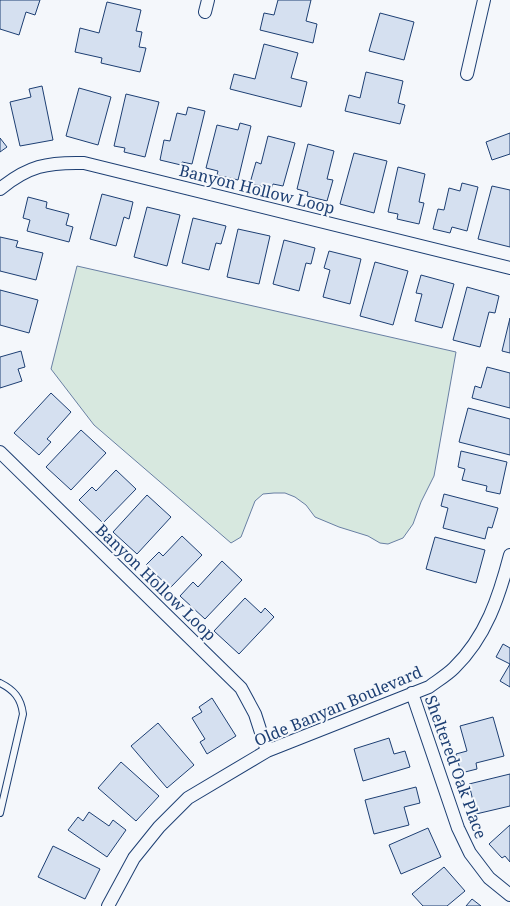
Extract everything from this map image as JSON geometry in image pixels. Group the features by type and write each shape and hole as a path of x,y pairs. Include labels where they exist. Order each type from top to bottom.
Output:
{"street":[{"path":"467,74 484,0"},
{"name":"Banyon Hollow Loop","path":"0,190 24,171 43,165 84,163 510,268"},
{"name":"Banyon Hollow Loop","path":"0,452 241,688 255,714 267,750"},
{"name":"Olde Banyan Boulevard","path":"108,906 134,858 159,827 188,798 267,750 429,687 452,670 469,653 487,624 501,592 510,555"},
{"name":"Sheltered Oak Place","path":"412,693 458,828 470,853 489,878 510,896"}],"lane":[{"path":"0,683 11,688 22,704 23,714 0,813"}],"shaded area":[{"path":"77,266 456,352 434,476 413,524 403,538 388,544 380,543 368,536 315,517 306,505 295,497 285,493 274,493 263,494 255,501 241,537 231,543 94,425 51,369"}],"building":[{"path":"0,0 40,0 35,15 26,12 19,35 0,29"},
{"path":"278,0 311,0 306,21 317,24 313,43 260,30 264,13 274,15"},
{"path":"107,2 141,10 136,31 142,32 139,47 146,48 140,72 101,63 102,58 75,52 80,28 99,33"},
{"path":"380,13 414,22 404,60 369,51"},
{"path":"264,44 298,53 291,78 307,82 301,107 230,89 234,74 255,79"},
{"path":"366,72 403,81 398,103 405,105 400,124 345,111 349,95 360,98"},
{"path":"42,86 53,140 20,146 10,102 31,97 29,89"},
{"path":"79,88 111,97 98,145 66,136"},
{"path":"126,94 159,102 145,157 124,152 125,148 114,146"},
{"path":"188,107 205,111 192,164 182,162 181,165 160,160 164,140 170,141 177,113 186,115"},
{"path":"240,123 251,126 238,180 217,175 218,171 206,168 217,125 238,130"},
{"path":"510,133 510,154 492,160 486,142"},
{"path":"268,136 295,143 283,186 273,184 271,189 250,183 256,162 261,164"},
{"path":"0,138 7,147 0,152"},
{"path":"308,144 334,151 327,179 333,180 327,201 307,196 308,192 297,189"},
{"path":"354,153 387,161 374,213 340,204"},
{"path":"398,167 425,174 419,202 424,203 419,224 397,219 398,214 388,212"},
{"path":"462,183 478,187 467,231 452,227 450,233 433,229 438,209 444,210 449,188 460,191"},
{"path":"492,186 510,190 510,247 478,239"},
{"path":"102,194 133,202 129,219 124,217 116,246 90,239"},
{"path":"28,197 47,202 46,208 69,214 66,225 73,227 69,242 27,231 30,220 23,218"},
{"path":"147,207 180,215 167,266 134,257"},
{"path":"193,218 226,226 221,244 216,243 209,270 182,263"},
{"path":"238,229 270,236 259,284 227,277"},
{"path":"0,237 18,241 16,247 43,253 36,280 0,271"},
{"path":"284,240 315,248 311,264 306,263 299,291 273,284"},
{"path":"329,251 361,259 350,304 323,297 330,270 324,268"},
{"path":"375,262 408,271 393,325 360,316"},
{"path":"421,275 454,284 442,328 415,321 422,294 416,293"},
{"path":"467,287 499,296 495,313 489,312 480,347 453,340"},
{"path":"0,290 38,300 29,333 0,325"},
{"path":"510,318 510,353 502,351"},
{"path":"21,351 25,367 18,369 22,381 0,388 0,357"},
{"path":"487,367 510,373 510,408 472,398 475,386 481,388"},
{"path":"51,393 71,412 47,439 51,442 39,455 14,433"},
{"path":"468,408 510,419 510,455 459,442"},
{"path":"81,430 106,453 71,490 46,467"},
{"path":"461,451 507,462 500,494 486,491 487,486 462,480 465,469 458,467"},
{"path":"116,470 136,489 103,523 79,500 92,487 96,491"},
{"path":"444,494 498,508 492,528 488,527 485,539 443,528 448,508 441,506"},
{"path":"147,495 171,517 137,554 113,532"},
{"path":"182,536 202,555 170,588 146,565 159,552 163,556"},
{"path":"435,537 485,550 476,583 426,569"},
{"path":"222,561 242,580 205,619 180,596 193,582 198,587"},
{"path":"245,598 261,613 265,608 274,617 239,654 214,631"},
{"path":"503,644 510,648 510,664 496,657"},
{"path":"510,664 510,687 500,681"},
{"path":"212,698 236,736 207,754 200,742 205,739 192,718 202,712 199,707"},
{"path":"493,717 504,756 476,763 477,769 461,773 456,754 467,751 460,726"},
{"path":"158,723 194,765 167,788 131,746"},
{"path":"389,738 394,754 405,751 410,767 363,781 354,749"},
{"path":"121,762 159,796 136,821 98,788"},
{"path":"510,774 510,806 476,814 469,784"},
{"path":"416,787 420,803 404,807 409,825 374,834 365,800"},
{"path":"89,812 109,826 113,820 126,830 107,857 68,830 78,817 83,821"},
{"path":"510,825 510,862 505,856 502,858 489,844"},
{"path":"428,828 441,857 401,874 389,845"},
{"path":"53,846 100,869 85,899 38,877"},
{"path":"444,867 465,891 447,906 423,906 412,894"},
{"path":"472,899 481,906 466,906"}]}
